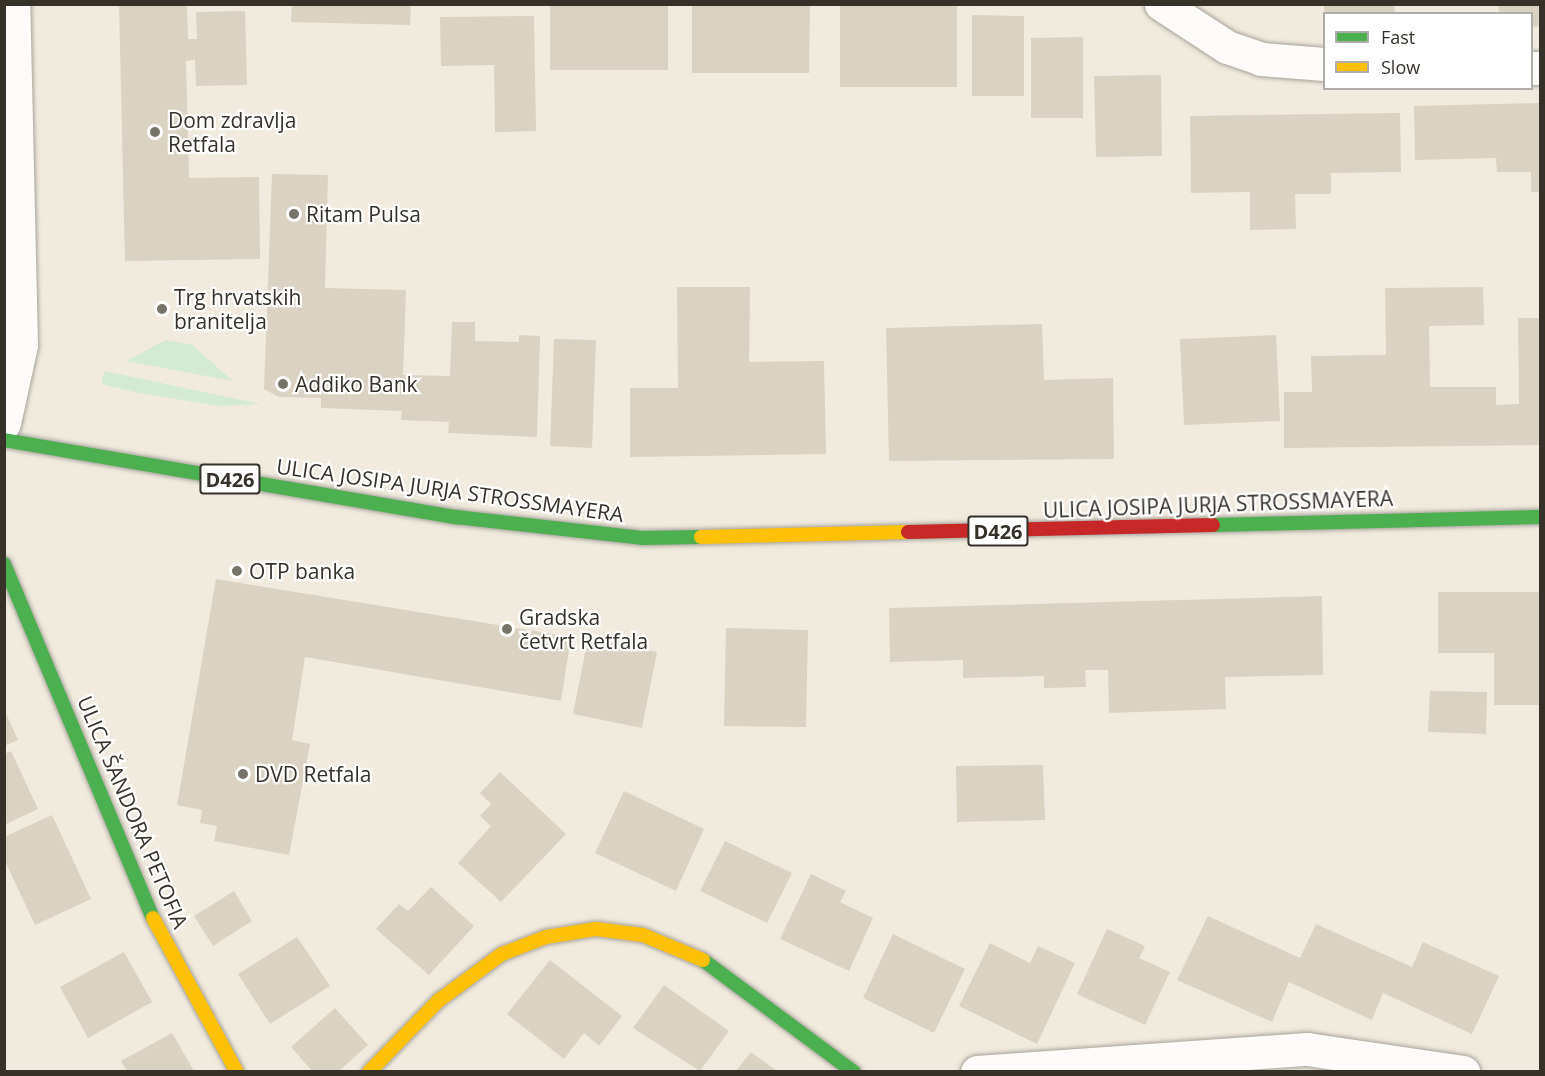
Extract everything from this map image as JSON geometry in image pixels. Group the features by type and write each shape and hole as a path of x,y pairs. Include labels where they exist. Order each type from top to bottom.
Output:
{"main road":[{"name":"ULICA JOSIPA JURJA STROSSMAYERA","path":"4,440 456,517 642,538 1540,517"},
{"name":"ULICA ŠANDORA PETOFIA","path":"4,564 152,916 237,1071"},
{"path":"369,1071 438,1001 502,954 546,937 596,929 643,935 689,951 742,984 854,1071"}],"street":[{"path":"4,423 21,345 13,4"},
{"path":"1161,4 1201,14 1227,47 1261,59 1323,64"},
{"path":"976,1071 1307,1049 1463,1071"}],"green space":[{"path":"166,340 192,345 233,381 126,361"},
{"path":"104,371 261,404 220,406 139,393 102,384"}],"building":[{"path":"119,4 187,4 188,39 197,39 196,12 245,11 247,85 196,86 195,60 186,61 189,178 259,177 260,259 125,261"},
{"path":"292,4 411,4 410,25 291,22"},
{"path":"550,4 668,4 668,70 550,70"},
{"path":"692,4 810,4 809,73 692,73"},
{"path":"840,4 957,4 957,87 840,87"},
{"path":"1324,4 1394,4 1395,12 1324,12"},
{"path":"1498,4 1540,4 1540,26 1533,27 1533,12 1499,12"},
{"path":"972,15 1024,16 1024,96 972,96"},
{"path":"534,16 536,131 495,132 494,65 441,66 440,17"},
{"path":"1083,37 1083,118 1031,118 1031,38"},
{"path":"1161,75 1162,156 1096,157 1094,76"},
{"path":"1540,103 1540,192 1531,192 1531,172 1497,172 1496,158 1415,160 1414,106"},
{"path":"1400,113 1401,172 1331,173 1331,194 1295,194 1296,229 1250,230 1250,192 1191,193 1190,116"},
{"path":"272,174 328,175 325,288 406,290 403,375 450,376 452,322 475,322 475,341 519,342 519,335 540,336 537,437 448,433 449,422 401,420 402,411 321,408 321,398 279,397 264,389"},
{"path":"677,287 750,287 749,362 824,361 826,454 630,457 630,388 678,388"},
{"path":"1483,287 1484,325 1429,326 1430,387 1496,387 1496,405 1519,404 1518,318 1540,318 1540,445 1284,448 1284,392 1312,392 1311,356 1386,355 1385,288"},
{"path":"1042,324 1044,380 1113,378 1114,459 889,461 886,328"},
{"path":"1276,335 1280,421 1184,425 1180,339"},
{"path":"554,339 596,340 592,448 550,446"},
{"path":"216,579 571,637 561,701 305,657 292,740 310,744 289,855 214,841 217,826 200,823 202,810 177,805"},
{"path":"1438,592 1540,592 1540,705 1494,705 1494,653 1438,653"},
{"path":"1322,596 1323,675 1225,677 1226,709 1109,713 1108,670 1085,670 1086,687 1044,688 1044,676 963,678 963,660 890,662 889,608"},
{"path":"726,628 808,630 806,727 724,726"},
{"path":"588,638 657,652 642,728 573,714"},
{"path":"1430,691 1487,692 1486,734 1428,732"},
{"path":"4,709 18,740 4,746"},
{"path":"11,751 38,809 4,825 4,754"},
{"path":"1043,765 1045,820 957,822 956,766"},
{"path":"500,772 566,834 501,902 458,863 491,826 480,816 491,804 480,793"},
{"path":"624,791 704,829 676,891 595,853"},
{"path":"52,815 91,899 35,925 4,859 4,837"},
{"path":"725,841 792,873 767,923 700,891"},
{"path":"811,874 846,891 840,902 873,918 849,971 780,939"},
{"path":"431,887 474,926 429,975 376,929 399,904 408,911"},
{"path":"234,891 252,921 213,946 194,916"},
{"path":"1208,916 1300,958 1316,924 1412,967 1423,942 1499,976 1472,1034 1383,993 1372,1020 1289,982 1272,1022 1177,980"},
{"path":"1107,929 1145,946 1139,958 1170,972 1145,1025 1077,994"},
{"path":"893,934 965,969 934,1033 863,998"},
{"path":"297,937 330,986 270,1024 238,974"},
{"path":"990,943 1030,963 1038,946 1075,963 1037,1044 959,1006"},
{"path":"124,952 152,1002 88,1038 60,987"},
{"path":"550,960 622,1016 599,1046 584,1033 564,1059 507,1014"},
{"path":"664,985 729,1031 700,1071 633,1028"},
{"path":"335,1008 368,1045 339,1071 312,1071 291,1047"},
{"path":"172,1033 194,1071 127,1071 121,1061"},
{"path":"751,1052 777,1071 736,1071"}],"traffic: fast":[{"path":"4,440 456,517 642,538 701,537"},
{"path":"1213,525 1540,517"},
{"path":"4,564 153,918"},
{"path":"703,960 854,1072"}],"traffic: slow":[{"path":"701,537 908,532"},
{"path":"153,918 237,1072"},
{"path":"369,1072 438,1001 502,954 546,937 596,929 643,935 703,960"}],"traffic: jam":[{"path":"908,532 1213,525"}],"place":[{"name":"Dom zdravlja Retfala","path":"155,132"},
{"name":"Ritam Pulsa","path":"294,214"},
{"name":"Trg hrvatskih branitelja","path":"162,309"},
{"name":"Addiko Bank","path":"283,384"},
{"name":"OTP banka","path":"237,571"},
{"name":"Gradska četvrt Retfala","path":"507,629"},
{"name":"DVD Retfala","path":"243,774"}]}
